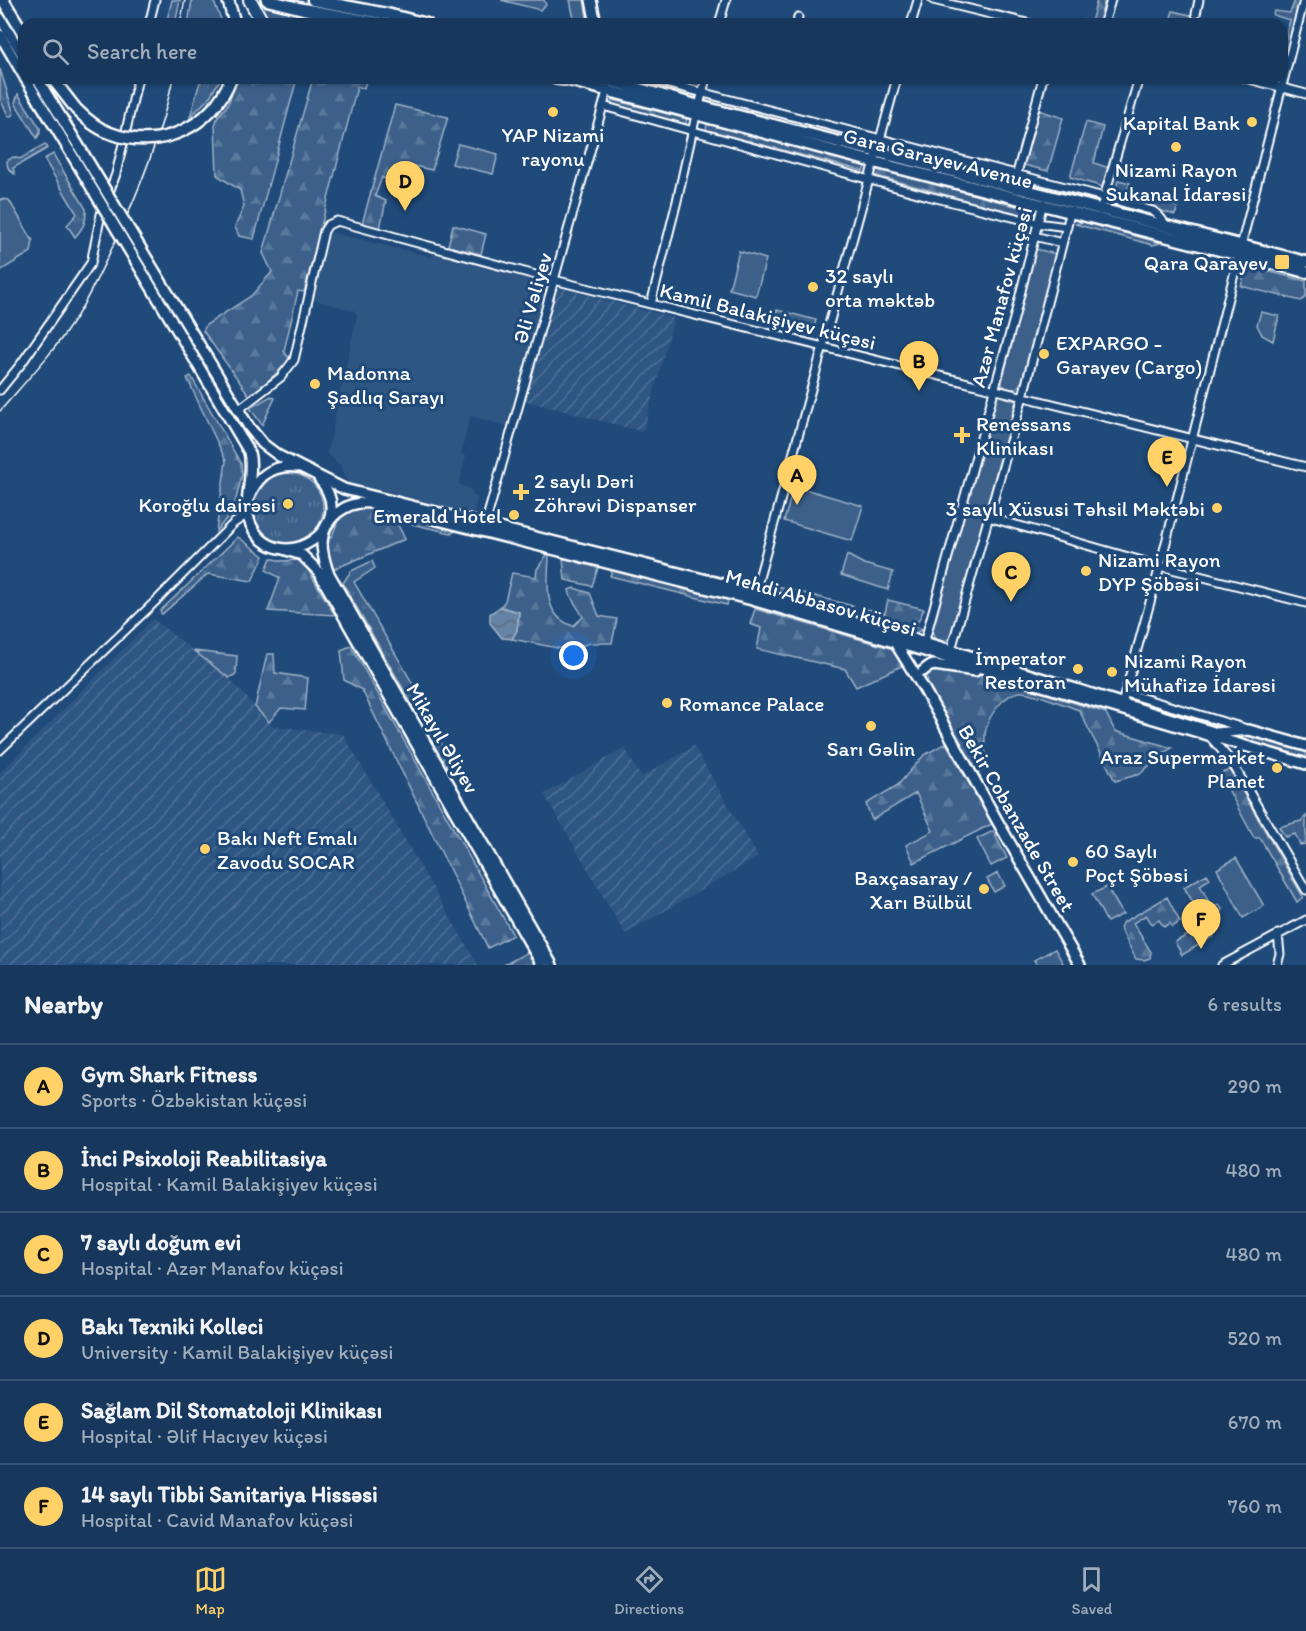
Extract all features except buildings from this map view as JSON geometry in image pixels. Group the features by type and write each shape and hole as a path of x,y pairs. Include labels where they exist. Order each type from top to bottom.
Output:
{"highway":[{"path":"251,3 260,18"}],"main road":[{"path":"3,0 18,24"},
{"path":"228,0 234,18"},
{"path":"267,0 352,18"},
{"path":"313,0 359,8"},
{"path":"327,0 405,18"},
{"path":"57,84 76,109 98,128 120,136 144,140 172,136 196,124 210,113 225,94 229,84"},
{"name":"Gara Garayev Avenue","path":"613,84 697,111 874,162 1044,200 1240,250 1306,262"},
{"name":"Gara Garayev Avenue","path":"697,111 877,151 1044,200"},
{"name":"Gara Garayev Avenue","path":"1099,214 1167,227 1306,272"}],"street":[{"path":"151,18 155,0"},
{"path":"591,0 595,18"},
{"path":"721,18 726,0"},
{"path":"913,18 918,0"},
{"path":"933,0 1006,18"},
{"path":"1106,18 1111,0"},
{"path":"1196,14 1199,0"},
{"path":"1288,61 1304,0"},
{"path":"0,18 18,47"},
{"path":"0,35 18,65"},
{"path":"29,84 249,453 252,469 248,500 248,514 256,533 274,546 284,549 305,546 322,533 330,513 328,493 323,484 308,470 289,466 270,470 260,478 252,488 248,500"},
{"name":"Mehdi Abbasov küçəsi","path":"41,84 238,410 253,433 267,448 279,456 345,489 754,596 898,640 951,650 1217,733 1249,730"},
{"path":"0,390 21,364 91,263 101,214 116,174 137,84"},
{"name":"Əli Vəliyev","path":"486,525 603,106 607,84"},
{"path":"670,84 1104,196 1153,212 1167,227"},
{"path":"651,304 704,84"},
{"path":"754,596 895,84"},
{"name":"Azər Manafov küçəsi","path":"1017,173 1041,84"},
{"path":"1099,214 1137,84"},
{"path":"1269,84 1306,94"},
{"path":"1122,704 1160,566 1282,84"},
{"path":"603,106 868,179 1037,223 1067,227"},
{"name":"Azər Manafov küçəsi","path":"925,646 1044,200"},
{"path":"924,689 923,671 929,662 951,650 1023,396 1072,207"},
{"name":"Kamil Balakişiyev küçəsi","path":"238,410 281,377 294,360 324,231 332,222 344,222 554,280 1306,467"},
{"path":"1034,236 1062,243"},
{"name":"Mehdi Abbasov küçəsi","path":"327,523 345,506 362,501 754,596"},
{"path":"0,750 234,523 248,514"},
{"path":"988,517 1160,566 1306,603"},
{"name":"Mikayıl Əliyev","path":"327,523 322,547 328,572 552,965"},
{"name":"Mikayıl Əliyev","path":"284,549 302,555 318,571 542,965"},
{"name":"Bekir Cobanzade Street","path":"898,640 1080,965"},
{"name":"Mehdi Abbasov küçəsi","path":"925,646 943,656 1306,765"},
{"path":"923,671 928,667 939,666 1014,678"},
{"name":"Mehdi Abbasov küçəsi","path":"1126,693 1306,746"},
{"path":"1210,737 1231,761 1306,890"},
{"path":"1222,965 1306,920"},
{"path":"1294,926 1306,926"},
{"path":"1278,934 1280,954 1278,965"}],"shaded area":[{"path":"330,232 432,257 433,254 545,283 547,286 509,427 470,416 461,454 466,456 459,484 473,491 472,495 477,497 474,512 470,514 349,483 340,465 327,454 357,315 355,311 314,300"},
{"path":"557,287 674,318 643,432 526,401"},
{"name":"Bakı Neft Emalı Zavodu SOCAR","path":"153,619 229,678 273,726 343,734 478,965 0,965 0,773"},
{"path":"694,746 758,857 625,934 544,794 625,748 641,777"}],"green space":[{"path":"172,0 180,0 176,18 168,18"},
{"path":"192,0 213,0 220,18 189,18"},
{"path":"501,0 544,0 546,5 540,10"},
{"path":"570,0 584,0 587,18 574,18"},
{"path":"1097,0 1105,0 1100,18 1092,18"},
{"path":"1295,0 1301,0 1288,55 1290,20 1273,15 1274,11 1290,13"},
{"path":"258,1 278,8 318,16 317,18 268,18"},
{"path":"1173,11 1203,18 1171,18"},
{"path":"0,69 14,114 9,117 0,99"},
{"path":"199,84 217,84 209,98 190,117"},
{"path":"236,84 295,84 254,239 239,236 235,227 244,206 240,190 217,175 215,125 218,116 227,106"},
{"path":"311,84 365,84 364,88 357,87 304,292 298,291 284,351 290,360 253,395 249,395 203,331 206,325 251,296 272,272 263,253"},
{"path":"631,84 654,84 693,94 696,98 694,101"},
{"path":"18,94 40,128 37,138 15,103"},
{"path":"712,99 873,139 871,145 711,105"},
{"path":"613,100 687,119 685,125 611,105"},
{"path":"395,105 448,117 432,170 409,165 404,187 382,177 375,196 386,201 380,228 362,224"},
{"path":"1039,110 1063,118 1048,171 1024,165"},
{"path":"1086,122 1103,127 1094,163 1109,168 1103,187 1070,177"},
{"path":"707,124 866,165 863,171 706,130"},
{"path":"885,143 1098,199 1096,207 883,150"},
{"path":"45,144 48,148 13,168 15,174 11,172 7,161 13,157 20,159"},
{"path":"458,144 498,154 493,174 452,164"},
{"path":"53,154 86,209 84,224 75,237 67,225 77,214 44,159"},
{"path":"877,168 1033,211 1031,218 874,175"},
{"path":"1118,180 1130,183 1128,192 1178,207 1175,215 1114,197"},
{"path":"0,199 9,200 33,241 31,252 0,271"},
{"path":"1084,222 1161,243 1153,245 1075,224"},
{"path":"453,225 486,234 481,254 448,246"},
{"path":"1036,249 1056,254 1022,381 1017,388 1010,390 1002,385 1002,381"},
{"path":"739,251 766,259 756,296 729,289"},
{"path":"1247,266 1306,281 1306,297 1301,301 1241,286"},
{"path":"777,310 816,320 812,335 773,325"},
{"path":"1261,312 1279,316 1273,341 1262,335 1257,325"},
{"path":"191,376 241,464 242,475 233,511 216,531 226,461 187,378"},
{"path":"997,395 1016,401 951,636 942,642 936,640 933,629"},
{"path":"271,396 275,398 262,425 250,408"},
{"name":"Koroğlu dairəsi","path":"288,473 301,476 313,483 320,495 323,508 320,521 313,533 301,540 288,543 275,540 263,533 256,521 253,508 256,495 263,483 275,476"},
{"path":"794,486 863,506 852,541 784,521"},
{"path":"361,504 390,509 405,539 334,569 329,563 324,543 332,536 341,513"},
{"path":"407,514 462,529 451,533 412,524"},
{"path":"238,537 264,556 252,581 208,574 162,614 160,611"},
{"path":"549,552 548,585 555,614 562,621 573,626 583,617 569,590 574,588 590,593 599,616 617,619 612,643 590,643 567,650 512,639 517,630 519,612 500,607 505,601 512,573 536,577 537,569"},
{"path":"847,555 864,564 893,572 888,590 841,575"},
{"path":"271,558 281,561 302,560 335,615 268,611 280,578 266,570"},
{"path":"563,558 598,568 592,586 565,580"},
{"path":"372,561 375,568 354,582 429,712 416,711 343,583 351,571"},
{"path":"613,568 729,598 727,605 610,576"},
{"path":"770,584 853,606 837,611 768,591"},
{"path":"888,600 924,609 915,627 923,629 914,634 866,619 862,608 885,613"},
{"path":"755,609 893,649 902,666 856,687 845,669 757,649 761,628 750,624"},
{"path":"351,646 513,935 488,948 362,690 344,680 341,650"},
{"path":"194,651 237,656 236,674 229,678"},
{"path":"267,654 274,654 275,673 308,678 305,710 281,708 269,722 255,707"},
{"path":"935,669 1006,681 1106,713 1115,731 1172,748 1140,774 1115,781 1079,710 1041,696 1020,692 1003,700 990,717 985,737 987,767 976,774 928,684 929,671"},
{"path":"1131,698 1230,728 1219,729 1130,702"},
{"path":"419,723 430,723 449,757 446,769"},
{"path":"1251,735 1306,751 1306,757 1237,737"},
{"path":"946,743 992,824 914,863 906,845 933,831 916,793 872,820 866,804 898,785 924,755"},
{"path":"1230,770 1303,897 1297,902 1260,838 1254,838 1220,774"},
{"path":"1306,816 1306,844 1300,845 1295,834 1285,837 1279,827 1301,821"},
{"path":"993,831 1007,858 991,866 977,839"},
{"path":"1236,858 1264,906 1243,918 1217,869"},
{"path":"998,873 1005,886 994,892 987,879"},
{"path":"1207,874 1210,879 1200,885 1212,908 1219,904 1223,910 1204,921 1184,887"},
{"path":"1107,887 1123,914 1107,922 1092,894"},
{"path":"1167,897 1180,922 1172,927 1170,923 1164,927 1159,920 1152,924 1146,915 1133,923 1151,952 1150,958 1136,959 1120,928 1122,923"},
{"path":"1207,924 1214,936 1182,955 1175,942"},
{"path":"1055,949 1064,965 1037,965 1034,960"},
{"path":"528,952 535,965 504,965"}],"water":[{"path":"500,607 519,612 517,630 512,639 502,638 490,623 490,614"}],"railway":[{"path":"181,18 185,0"},
{"path":"0,411 65,334 94,285 140,185 162,122 172,84"}],"place":[{"name":"YAP Nizami rayonu","path":"553,112"},
{"name":"Kapital Bank","path":"1252,122"},
{"name":"Nizami Rayon Sukanal İdarəsi","path":"1176,147"},
{"name":"Bakı Texniki Kolleci","path":"405,211"},
{"name":"Qara Qarayev","path":"1282,262"},
{"name":"32 saylı orta məktəb","path":"813,287"},
{"name":"EXPARGO - Garayev (Cargo)","path":"1044,354"},
{"name":"Madonna Şadlıq Sarayı","path":"315,384"},
{"name":"İnci Psixoloji Reabilitasiya","path":"919,391"},
{"name":"Renessans Klinikası","path":"962,435"},
{"name":"Sağlam Dil Stomatoloji Klinikası","path":"1167,487"},
{"name":"2 saylı Dəri Zöhrəvi Dispanser","path":"521,492"},
{"name":"Koroğlu dairəsi","path":"288,504"},
{"name":"Gym Shark Fitness","path":"797,505"},
{"name":"3 saylı Xüsusi Təhsil Məktəbi","path":"1217,508"},
{"name":"Emerald Hotel","path":"514,515"},
{"name":"Nizami Rayon DYP Şöbəsi","path":"1086,571"},
{"name":"7 saylı doğum evi","path":"1011,602"},
{"name":"İmperator Restoran","path":"1078,669"},
{"name":"Nizami Rayon Mühafizə İdarəsi","path":"1112,672"},
{"name":"Romance Palace","path":"667,703"},
{"name":"Sarı Gəlin","path":"871,726"},
{"name":"Araz Supermarket Planet","path":"1277,768"},
{"name":"Bakı Neft Emalı Zavodu SOCAR","path":"205,849"},
{"name":"60 Saylı Poçt Şöbəsi","path":"1073,862"},
{"name":"Baxçasaray / Xarı Bülbül","path":"984,889"},
{"name":"14 saylı Tibbi Sanitariya Hissəsi","path":"1201,949"}]}
